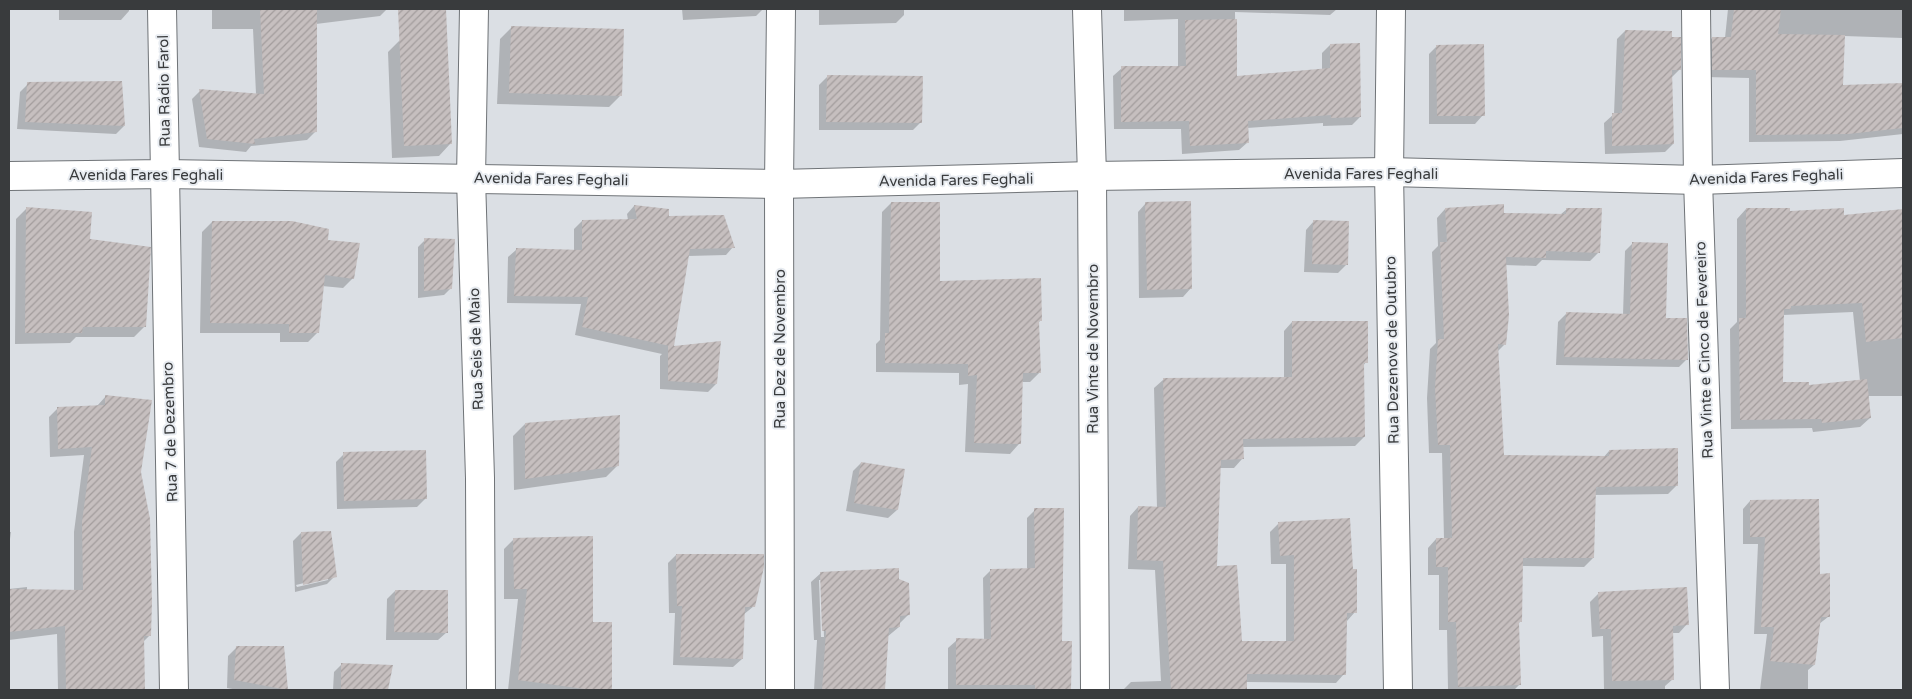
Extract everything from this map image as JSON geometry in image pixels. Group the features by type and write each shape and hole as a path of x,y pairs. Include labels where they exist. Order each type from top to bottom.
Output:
{"street":[{"name":"Rua Rádio Farol","path":"162,9 165,174"},
{"name":"Rua Seis de Maio","path":"474,9 472,178 480,478 481,690"},
{"name":"Rua Dez de Novembro","path":"780,690 779,184 781,9"},
{"name":"Rua Vinte de Novembro","path":"1088,9 1092,176 1095,690"},
{"name":"Rua Dezenove de Outubro","path":"1391,9 1389,172 1398,690"},
{"name":"Rua Vinte e Cinco de Fevereiro","path":"1696,9 1698,180 1715,690"},
{"name":"Avenida Fares Feghali","path":"9,176 165,174 779,184 1092,176 1389,172 1698,180 1903,173"},
{"name":"Rua 7 de Dezembro","path":"165,174 174,690"}],"building":[{"path":"260,9 317,9 317,132 254,139 255,144 207,139 199,89 264,94"},
{"path":"398,9 446,9 452,144 404,146"},
{"path":"1734,9 1781,9 1778,34 1845,35 1843,85 1903,83 1903,128 1848,134 1756,135 1756,70 1712,70 1712,37 1731,37"},
{"path":"1237,19 1237,76 1330,68 1330,44 1360,43 1361,117 1331,118 1331,115 1248,121 1249,143 1190,146 1189,121 1121,122 1121,66 1186,66 1185,20"},
{"path":"511,26 624,29 622,96 509,93"},
{"path":"1625,30 1672,31 1672,37 1681,37 1681,70 1672,70 1674,144 1612,146 1612,113 1622,113"},
{"path":"1484,44 1485,116 1437,116 1436,45"},
{"path":"827,75 923,76 922,123 826,122"},
{"path":"122,81 125,126 25,122 27,82"},
{"path":"1191,201 1192,289 1147,290 1145,202"},
{"path":"891,202 940,202 940,281 1041,278 1042,321 1039,321 1041,373 1023,373 1021,444 974,443 977,375 968,376 968,364 885,363 885,333 889,333"},
{"path":"1504,204 1504,213 1566,214 1566,208 1602,208 1600,253 1546,251 1546,258 1506,257 1509,315 1506,345 1498,344 1504,455 1609,456 1609,450 1678,448 1678,486 1596,487 1594,558 1523,558 1522,622 1519,622 1521,685 1458,687 1456,622 1448,622 1448,567 1436,567 1436,538 1452,538 1450,445 1438,445 1435,388 1438,339 1444,339 1440,242 1447,242 1445,208"},
{"path":"634,205 669,209 669,216 724,215 735,248 690,249 674,346 721,341 717,384 668,381 668,346 670,346 582,327 588,297 514,296 516,248 582,250 582,220 637,219"},
{"path":"26,207 92,212 90,239 151,247 146,327 83,327 82,333 25,333"},
{"path":"1746,208 1790,208 1790,211 1844,208 1844,215 1903,209 1903,338 1866,342 1862,303 1791,306 1791,309 1784,309 1783,382 1809,382 1809,385 1867,379 1871,418 1822,423 1821,419 1740,420 1739,318 1746,318"},
{"path":"1313,220 1349,221 1348,265 1312,264"},
{"path":"212,221 292,221 329,229 328,240 360,243 354,279 325,275 319,333 289,333 289,324 210,323"},
{"path":"424,238 455,239 452,289 424,291"},
{"path":"1632,242 1668,243 1666,318 1687,318 1688,360 1564,357 1566,312 1630,314"},
{"path":"1292,321 1368,321 1368,363 1364,363 1365,437 1243,439 1244,459 1221,460 1217,566 1237,565 1242,641 1294,641 1294,555 1280,556 1278,522 1350,518 1353,569 1357,569 1357,613 1347,613 1346,675 1247,674 1247,690 1171,690 1163,561 1137,560 1138,506 1166,507 1163,378 1292,377"},
{"path":"105,395 152,400 141,472 150,519 152,602 151,636 144,636 145,690 66,690 65,626 9,632 9,589 83,590 82,522 92,447 58,449 57,407 105,405"},
{"path":"620,415 619,466 525,479 525,423"},
{"path":"426,450 427,499 344,501 343,452"},
{"path":"861,462 905,469 898,510 854,503"},
{"path":"1819,499 1820,574 1830,573 1830,617 1821,617 1815,665 1770,661 1774,627 1761,627 1765,537 1750,537 1750,500"},
{"path":"1034,508 1064,508 1062,641 1072,641 1071,690 1035,690 1035,685 956,685 956,638 991,639 990,569 1035,568"},
{"path":"331,531 337,577 303,585 301,532"},
{"path":"593,536 593,622 612,622 612,690 592,690 518,680 527,589 514,589 513,538"},
{"path":"676,554 764,554 764,567 755,607 745,607 743,659 680,657 682,606 677,606"},
{"path":"899,568 899,579 909,583 910,615 900,616 900,627 889,628 885,690 822,690 826,631 822,631 820,572"},
{"path":"1687,587 1689,625 1673,626 1674,680 1612,681 1611,629 1600,629 1598,592"},
{"path":"395,590 448,590 448,633 394,632"},
{"path":"236,646 284,646 288,690 234,680"},
{"path":"341,663 393,665 388,690 341,690"}]}
